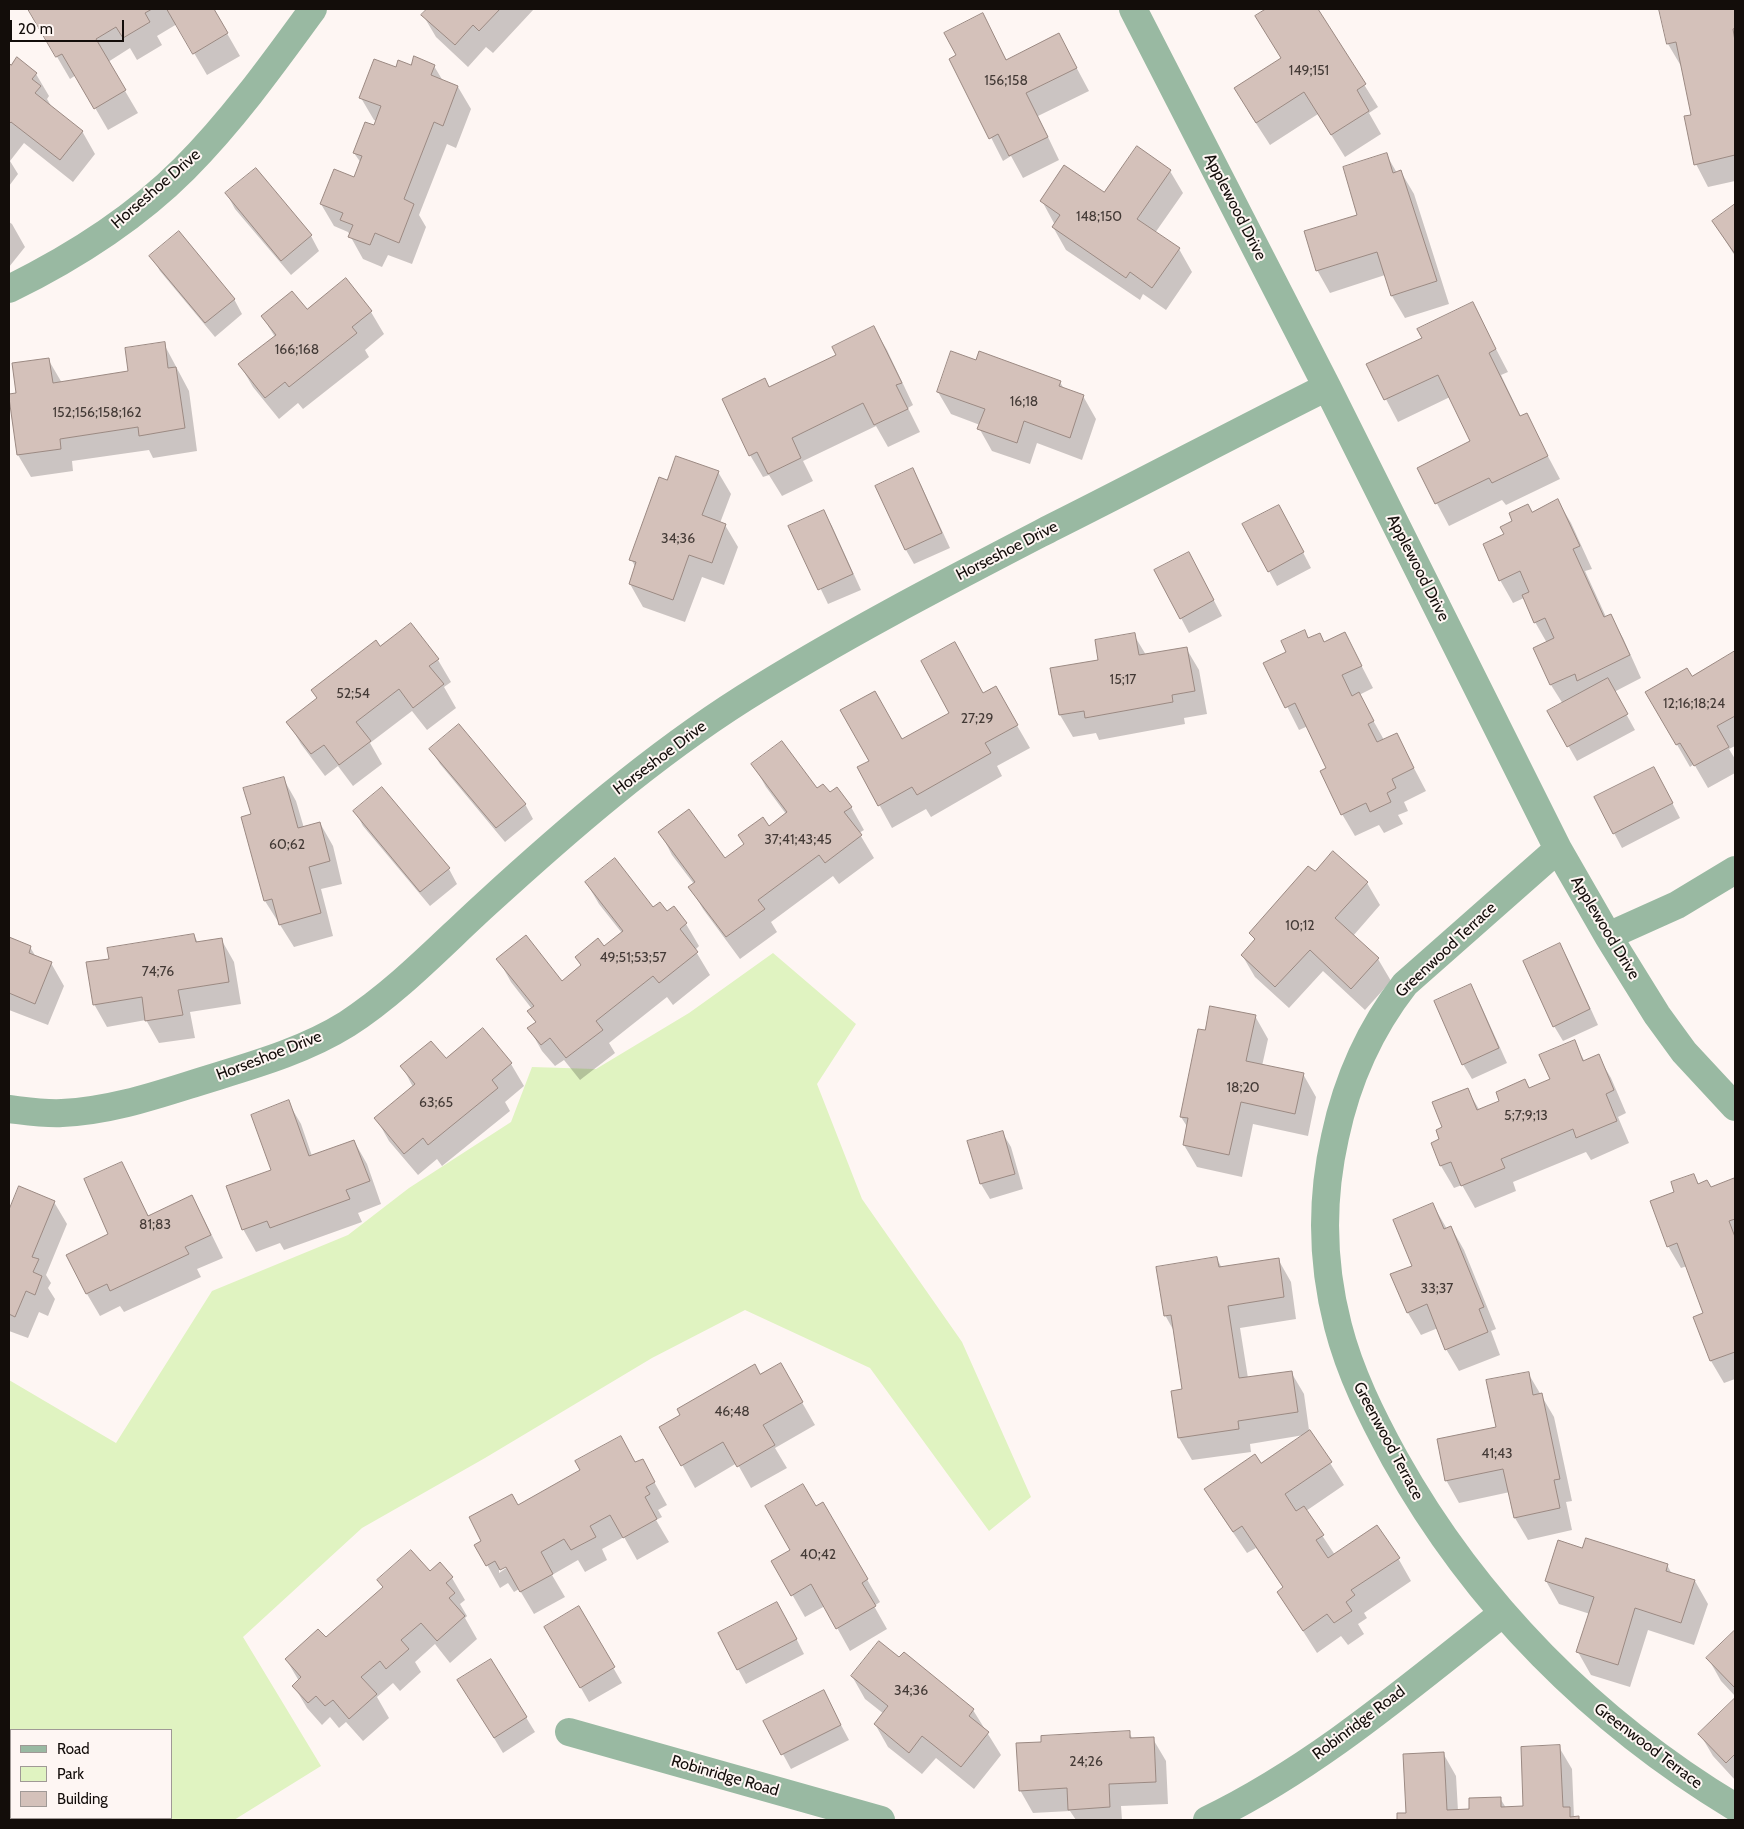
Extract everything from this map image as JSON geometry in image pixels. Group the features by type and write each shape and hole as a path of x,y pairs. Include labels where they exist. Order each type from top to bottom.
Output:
{"street":[{"name":"Horseshoe Drive","path":"9,289 71,256 110,230 183,170 224,126 313,9"},
{"name":"Applewood Drive","path":"1133,9 1327,387 1558,849 1608,936 1658,1015 1684,1052 1735,1107"},
{"name":"Horseshoe Drive","path":"9,1109 62,1113 109,1108 155,1096 250,1066 299,1047 346,1025 396,988 490,900 619,788 686,736 744,698 866,626 940,586 1327,387"},
{"name":"Greenwood Terrace","path":"1558,849 1405,984 1387,1007 1359,1058 1343,1103 1330,1160 1324,1228 1331,1295 1338,1328 1356,1382 1381,1434 1409,1484 1469,1572 1502,1613 1542,1656 1585,1697 1667,1763 1735,1807"},
{"path":"1608,936 1677,905 1735,870"},
{"name":"Robinridge Road","path":"1207,1820 1260,1792 1301,1766 1386,1704 1502,1613"},
{"name":"Robinridge Road","path":"569,1732 881,1820"}],"green space":[{"path":"773,953 856,1024 817,1084 862,1199 962,1342 1031,1497 989,1531 870,1368 745,1310 652,1358 485,1458 362,1528 243,1637 321,1766 234,1820 9,1820 9,1380 116,1443 212,1291 348,1235 409,1188 511,1122 532,1067 596,1069 689,1013"}],"building":[{"path":"28,9 152,9 145,13 150,22 123,38 116,27 96,39 126,90 94,109 62,54 56,57"},
{"path":"167,9 214,9 228,33 193,54"},
{"path":"427,9 500,9 479,31 473,25 455,45 421,15"},
{"path":"1266,9 1318,9 1366,84 1357,90 1369,111 1331,135 1304,92 1256,123 1234,88 1281,58 1255,16"},
{"path":"1659,9 1735,9 1735,28 1733,29 1735,41 1735,155 1694,165 1684,116 1691,115 1676,42 1667,44"},
{"path":"983,13 1006,60 1059,33 1077,68 1026,93 1048,137 1009,156 998,134 989,139 949,59 956,55 944,33"},
{"path":"414,56 435,65 431,75 458,86 443,126 434,122 404,199 414,204 399,243 375,233 370,245 348,237 353,225 340,220 343,213 320,204 334,169 354,177 362,156 353,153 365,122 374,125 381,106 359,98 374,59 396,67 398,60 411,65"},
{"path":"17,57 37,73 32,79 41,86 35,93 83,131 60,160 11,122 9,124 9,63 11,65"},
{"path":"1137,146 1171,170 1137,219 1180,248 1152,288 1130,272 1126,278 1052,227 1060,215 1040,201 1064,165 1104,192"},
{"path":"1387,153 1393,173 1401,170 1437,281 1391,296 1377,252 1316,271 1304,231 1357,215 1343,167"},
{"path":"256,168 312,235 281,261 225,193"},
{"path":"1735,204 1735,254 1712,221"},
{"path":"179,231 235,299 205,323 149,256"},
{"path":"346,278 372,311 352,327 357,333 289,387 285,382 265,398 238,364 276,335 261,316 292,291 307,309"},
{"path":"1473,302 1496,349 1489,353 1520,416 1527,413 1548,456 1492,483 1489,478 1435,504 1417,468 1470,441 1438,375 1384,400 1366,364 1422,338 1417,329"},
{"path":"874,326 902,383 896,385 908,409 874,425 863,403 792,438 801,458 768,474 757,452 749,456 722,399 765,378 769,387 836,355 832,347"},
{"path":"165,342 168,368 176,367 185,428 139,436 138,427 60,439 61,449 17,455 9,398 9,394 16,393 12,363 49,358 53,383 128,371 125,348"},
{"path":"951,351 976,360 979,351 1061,381 1059,386 1084,395 1070,438 1024,421 1017,443 977,429 985,409 937,392"},
{"path":"676,456 719,471 702,515 726,524 712,563 689,555 673,600 629,584 636,562 629,560 659,477 667,480"},
{"path":"913,468 942,533 905,550 875,486"},
{"path":"1558,499 1580,546 1573,549 1604,617 1611,614 1630,655 1577,681 1575,674 1550,685 1533,648 1554,638 1545,618 1534,623 1522,595 1529,592 1520,571 1499,581 1483,544 1504,534 1500,527 1512,521 1509,513 1528,504 1532,512"},
{"path":"1279,505 1304,552 1268,572 1242,524"},
{"path":"824,510 853,574 818,590 788,526"},
{"path":"1189,552 1214,600 1180,619 1154,570"},
{"path":"411,623 439,659 429,666 444,684 413,708 399,689 356,722 371,741 339,765 324,745 311,754 286,722 317,698 311,690 376,640 380,646"},
{"path":"1305,630 1308,638 1320,633 1324,642 1345,632 1362,666 1342,675 1352,696 1359,692 1374,721 1368,724 1377,742 1397,733 1414,768 1392,779 1396,788 1387,793 1391,802 1370,812 1366,803 1341,815 1320,771 1326,768 1295,703 1285,708 1263,663 1286,652 1281,641"},
{"path":"1135,633 1139,655 1187,647 1195,691 1172,695 1173,702 1085,718 1084,711 1059,715 1050,668 1098,660 1095,640"},
{"path":"955,642 983,693 996,686 1018,725 985,743 991,753 917,795 912,787 878,806 857,767 869,761 840,710 875,691 902,739 949,713 921,661"},
{"path":"1735,651 1735,716 1717,726 1729,747 1694,766 1680,743 1676,745 1645,692 1687,668 1692,676"},
{"path":"1608,678 1628,714 1567,747 1547,711"},
{"path":"459,724 526,804 496,828 429,749"},
{"path":"782,741 817,788 823,784 830,792 837,787 852,807 844,812 862,835 825,863 819,855 758,900 765,909 726,937 688,887 695,882 658,832 689,809 725,858 744,844 738,835 763,817 769,826 787,812 751,764"},
{"path":"1654,767 1673,803 1613,834 1594,797"},
{"path":"284,777 298,828 320,822 330,861 309,867 321,913 279,925 272,899 264,901 241,817 251,814 243,788"},
{"path":"382,787 450,868 420,892 353,811"},
{"path":"1333,851 1368,882 1335,918 1379,958 1351,989 1310,950 1275,987 1241,955 1255,939 1249,933 1308,866 1315,871"},
{"path":"615,858 653,907 660,902 667,911 674,906 687,923 680,929 698,952 659,983 653,976 596,1021 603,1030 566,1058 550,1038 541,1045 527,1028 536,1022 527,1011 534,1006 496,959 526,935 562,981 581,965 575,957 598,938 604,946 623,931 585,882"},
{"path":"194,934 196,942 222,938 229,982 178,990 183,1015 145,1021 142,997 93,1005 86,962 109,959 107,948"},
{"path":"9,937 31,946 29,953 52,962 35,1004 9,993"},
{"path":"1560,943 1590,1009 1553,1027 1523,961"},
{"path":"1471,984 1499,1048 1462,1065 1434,1001"},
{"path":"1210,1006 1256,1015 1246,1061 1304,1073 1295,1114 1241,1102 1229,1155 1183,1145 1188,1118 1180,1117 1198,1029 1205,1030"},
{"path":"483,1028 512,1063 492,1080 498,1088 428,1145 423,1138 404,1154 374,1118 415,1084 400,1066 431,1041 446,1058"},
{"path":"1575,1040 1583,1061 1599,1054 1614,1090 1606,1094 1617,1121 1576,1138 1573,1129 1501,1159 1505,1168 1461,1186 1451,1162 1440,1166 1431,1143 1439,1139 1436,1130 1442,1127 1432,1102 1468,1088 1477,1110 1499,1101 1496,1092 1525,1079 1529,1088 1550,1079 1539,1055"},
{"path":"289,1100 309,1156 354,1140 370,1181 346,1190 350,1199 270,1228 267,1221 242,1230 226,1186 271,1170 251,1115"},
{"path":"1003,1131 1015,1174 980,1184 967,1141"},
{"path":"122,1162 148,1216 192,1195 211,1235 185,1247 189,1254 110,1291 107,1284 86,1294 66,1255 108,1234 84,1179"},
{"path":"1694,1174 1698,1184 1707,1180 1711,1187 1734,1178 1735,1182 1735,1219 1729,1221 1735,1237 1735,1352 1710,1361 1693,1317 1703,1313 1677,1243 1667,1247 1650,1201 1674,1192 1671,1182"},
{"path":"19,1186 55,1201 32,1257 39,1259 33,1272 42,1276 35,1295 26,1291 15,1317 9,1314 9,1210"},
{"path":"1433,1203 1444,1229 1451,1226 1484,1307 1479,1309 1488,1332 1445,1350 1427,1304 1407,1313 1390,1274 1412,1266 1393,1220"},
{"path":"1217,1257 1219,1267 1279,1258 1284,1297 1228,1306 1239,1378 1292,1371 1298,1412 1238,1421 1239,1429 1178,1438 1171,1391 1182,1389 1171,1315 1164,1316 1156,1267"},
{"path":"781,1363 803,1402 763,1425 775,1445 737,1467 723,1442 681,1466 659,1427 680,1415 677,1409 755,1364 760,1374"},
{"path":"1529,1372 1533,1395 1542,1393 1560,1479 1554,1480 1560,1508 1514,1518 1503,1469 1445,1481 1437,1439 1496,1427 1486,1380"},
{"path":"1310,1430 1332,1462 1285,1494 1296,1511 1304,1506 1324,1535 1316,1540 1328,1558 1377,1525 1400,1558 1351,1590 1355,1595 1346,1602 1352,1611 1334,1623 1327,1614 1303,1631 1277,1592 1283,1587 1242,1526 1233,1532 1204,1489 1255,1454 1261,1463"},
{"path":"621,1436 635,1462 643,1459 655,1482 646,1487 650,1494 645,1497 657,1519 623,1538 610,1515 590,1526 596,1537 571,1550 564,1539 541,1552 553,1574 520,1592 506,1567 500,1570 495,1561 486,1566 474,1545 481,1541 469,1517 512,1494 518,1505 580,1470 575,1461"},
{"path":"803,1484 816,1506 823,1502 868,1579 862,1583 876,1606 836,1629 811,1584 791,1596 771,1561 790,1550 765,1506"},
{"path":"1586,1538 1668,1564 1666,1571 1695,1580 1681,1623 1635,1608 1618,1665 1576,1652 1594,1597 1545,1581 1558,1540 1582,1548"},
{"path":"411,1550 430,1571 440,1562 453,1577 446,1583 455,1593 449,1598 465,1616 437,1641 421,1623 401,1640 409,1649 386,1669 380,1661 361,1677 377,1694 349,1719 333,1700 325,1706 316,1696 308,1703 292,1686 301,1677 285,1659 318,1629 326,1637 383,1587 377,1580"},
{"path":"777,1602 797,1639 737,1670 718,1633"},
{"path":"579,1606 615,1667 580,1688 544,1627"},
{"path":"1735,1630 1735,1688 1706,1658"},
{"path":"879,1641 899,1657 904,1652 974,1709 969,1716 989,1732 961,1767 922,1736 909,1753 874,1724 888,1706 851,1676"},
{"path":"491,1659 527,1717 494,1738 457,1680"},
{"path":"824,1690 841,1725 781,1755 763,1721"},
{"path":"1735,1698 1735,1754 1726,1763 1698,1734"},
{"path":"1130,1731 1130,1738 1154,1737 1156,1782 1109,1784 1110,1807 1068,1810 1067,1788 1019,1791 1016,1743 1041,1742 1041,1736"},
{"path":"1560,1745 1563,1807 1570,1807 1570,1817 1579,1816 1579,1820 1397,1820 1397,1813 1406,1813 1403,1754 1444,1752 1447,1810 1469,1809 1469,1798 1501,1797 1501,1807 1523,1806 1521,1747"}]}
